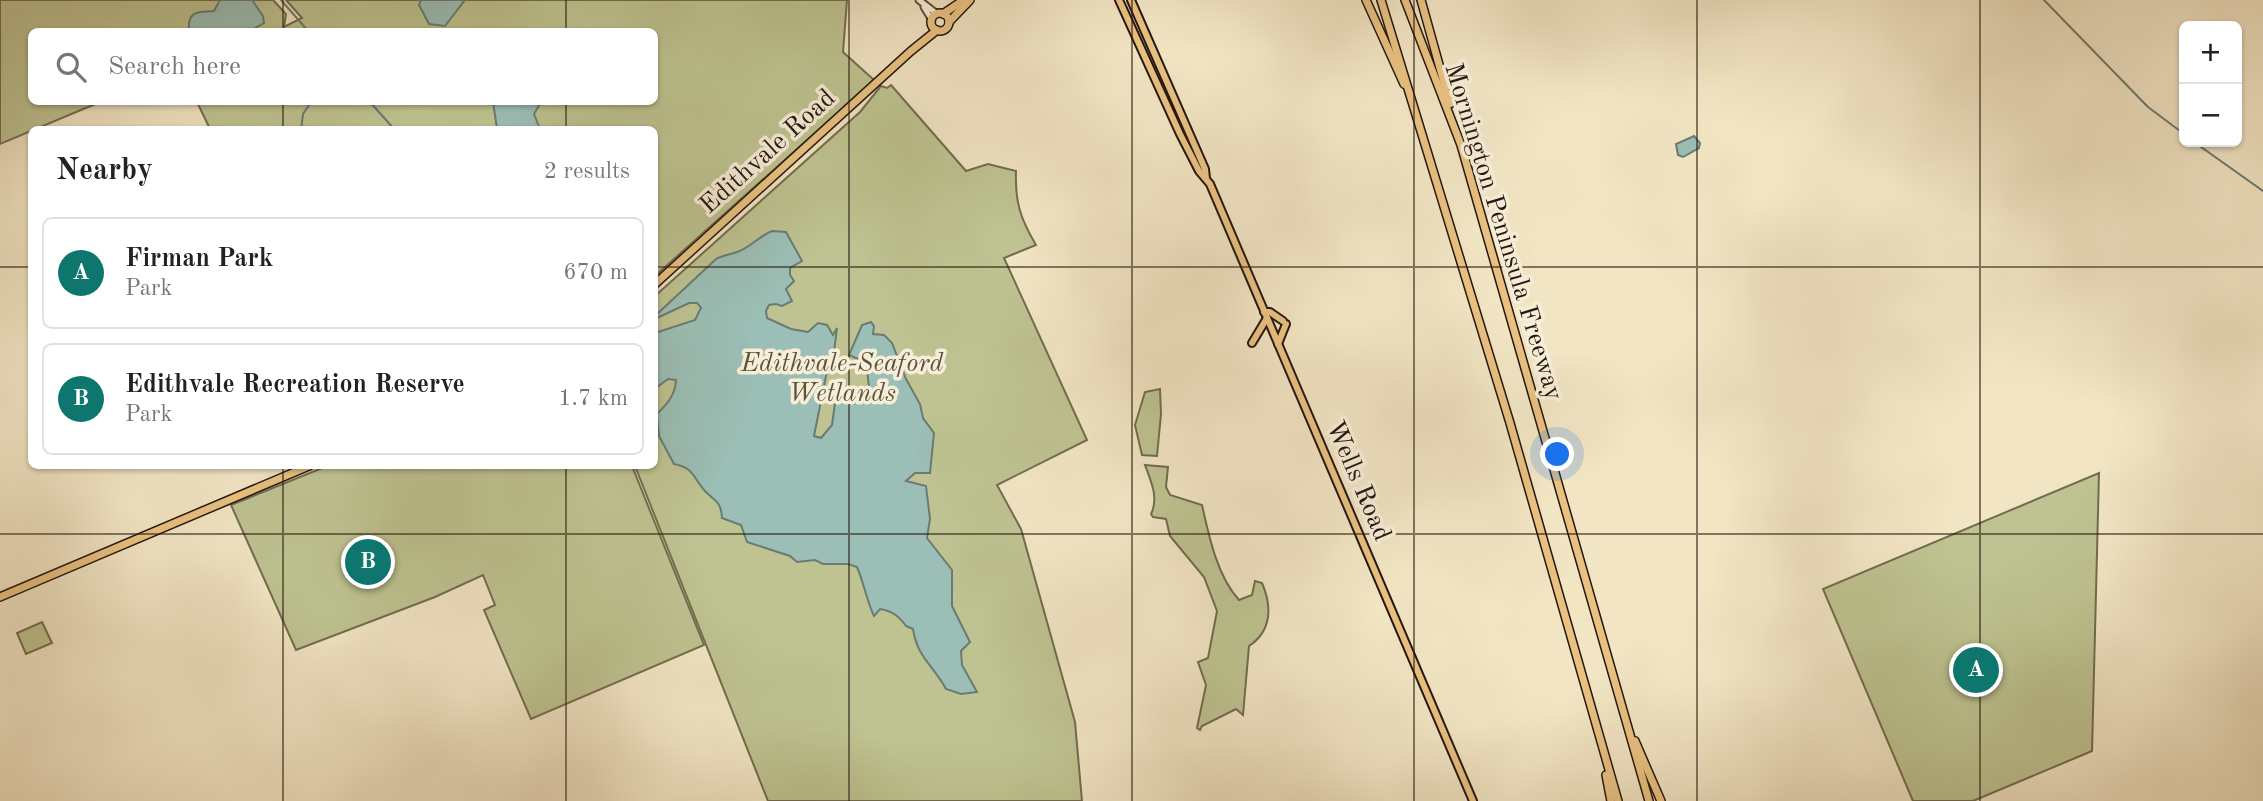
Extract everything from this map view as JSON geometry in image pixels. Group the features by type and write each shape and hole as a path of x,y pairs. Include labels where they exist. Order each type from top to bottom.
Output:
{"highway":[{"name":"Edithvale Road","path":"658,281 911,51 936,21 963,0"},
{"path":"936,21 944,30 948,22 970,0"},
{"path":"1366,0 1408,91 1429,154"},
{"name":"Mornington Peninsula Freeway","path":"1381,0 1429,154 1618,801"},
{"name":"Mornington Peninsula Freeway","path":"1405,0 1461,145 1649,801"},
{"path":"1421,0 1461,145"},
{"path":"936,21 948,22"},
{"path":"0,597 302,469"},
{"path":"1623,711 1661,801"},
{"path":"1597,726 1611,801"}],"main road":[{"name":"Wells Road","path":"1119,0 1180,134 1199,171 1206,178"},
{"name":"Wells Road","path":"1131,0 1473,801"},
{"path":"1252,344 1270,312 1285,323 1279,344"}],"street":[{"path":"921,2 936,21"}],"green space":[{"path":"0,0 273,0 286,14 284,27 302,18 286,0 847,0 843,52 874,80 658,273 658,126 209,126 198,105 658,105 658,28 28,28 28,105 93,105 43,126 28,126 28,132 0,144"},
{"name":"Edithvale-Seaford Wetlands","path":"891,85 966,171 988,164 1016,171 1016,192 1020,210 1036,245 1004,258 1087,440 997,485 1021,529 1075,722 1082,801 768,801 636,469 658,469 658,293 860,112 881,86 887,88"},
{"path":"1160,389 1161,414 1157,456 1142,455 1135,425 1145,392"},
{"path":"1145,465 1168,467 1166,487 1170,495 1202,505 1219,568 1239,600 1252,595 1255,581 1262,583 1267,600 1266,626 1257,640 1249,646 1243,715 1236,709 1202,726 1200,730 1197,728 1206,685 1198,662 1208,658 1217,611 1204,577 1170,536 1166,519 1153,517 1151,514 1154,496"},
{"path":"320,469 633,469 704,645 531,719 484,610 495,605 483,575 435,597 296,650 231,505"},
{"path":"2099,473 2092,751 1973,801 1913,801 1823,589"},
{"path":"42,622 52,643 26,654 17,633"}],"water":[{"path":"220,0 252,0 263,16 264,23 255,28 189,28 192,16 199,12 214,11"},
{"path":"421,0 465,0 445,26 429,24 419,5"},
{"path":"493,105 539,105 534,114 539,126 497,126"},
{"path":"1694,136 1700,143 1699,148 1683,157 1678,155 1676,144"},
{"path":"772,231 786,232 802,261 790,268 794,281 786,289 792,301 782,306 769,305 767,318 791,329 808,332 818,323 827,325 833,335 837,328 833,360 827,371 814,436 821,438 832,425 836,396 846,394 854,399 855,403 870,396 867,370 863,365 867,363 849,355 862,325 871,322 874,326 873,334 884,335 892,343 906,379 920,404 923,418 934,433 930,473 915,473 906,481 926,486 930,519 927,538 952,570 952,606 970,642 961,651 962,665 977,692 961,694 946,689 918,647 913,629 888,611 880,609 874,616 857,567 848,564 823,564 815,560 797,562 790,556 747,542 741,525 722,518 719,504 686,468 674,464 659,436 658,413 672,395 676,380 668,379 658,386 658,332 695,320 701,308 697,303 689,303 658,318 658,313 716,259 742,250"}],"waterway":[{"path":"281,0 306,28"},
{"path":"2044,0 2148,107 2179,130"},
{"path":"302,126 303,114 309,105"},
{"path":"373,105 391,126"},
{"path":"2201,147 2263,191"}],"place":[{"name":"Edithvale Recreation Reserve","path":"368,562"},
{"name":"Firman Park","path":"1976,670"}]}
